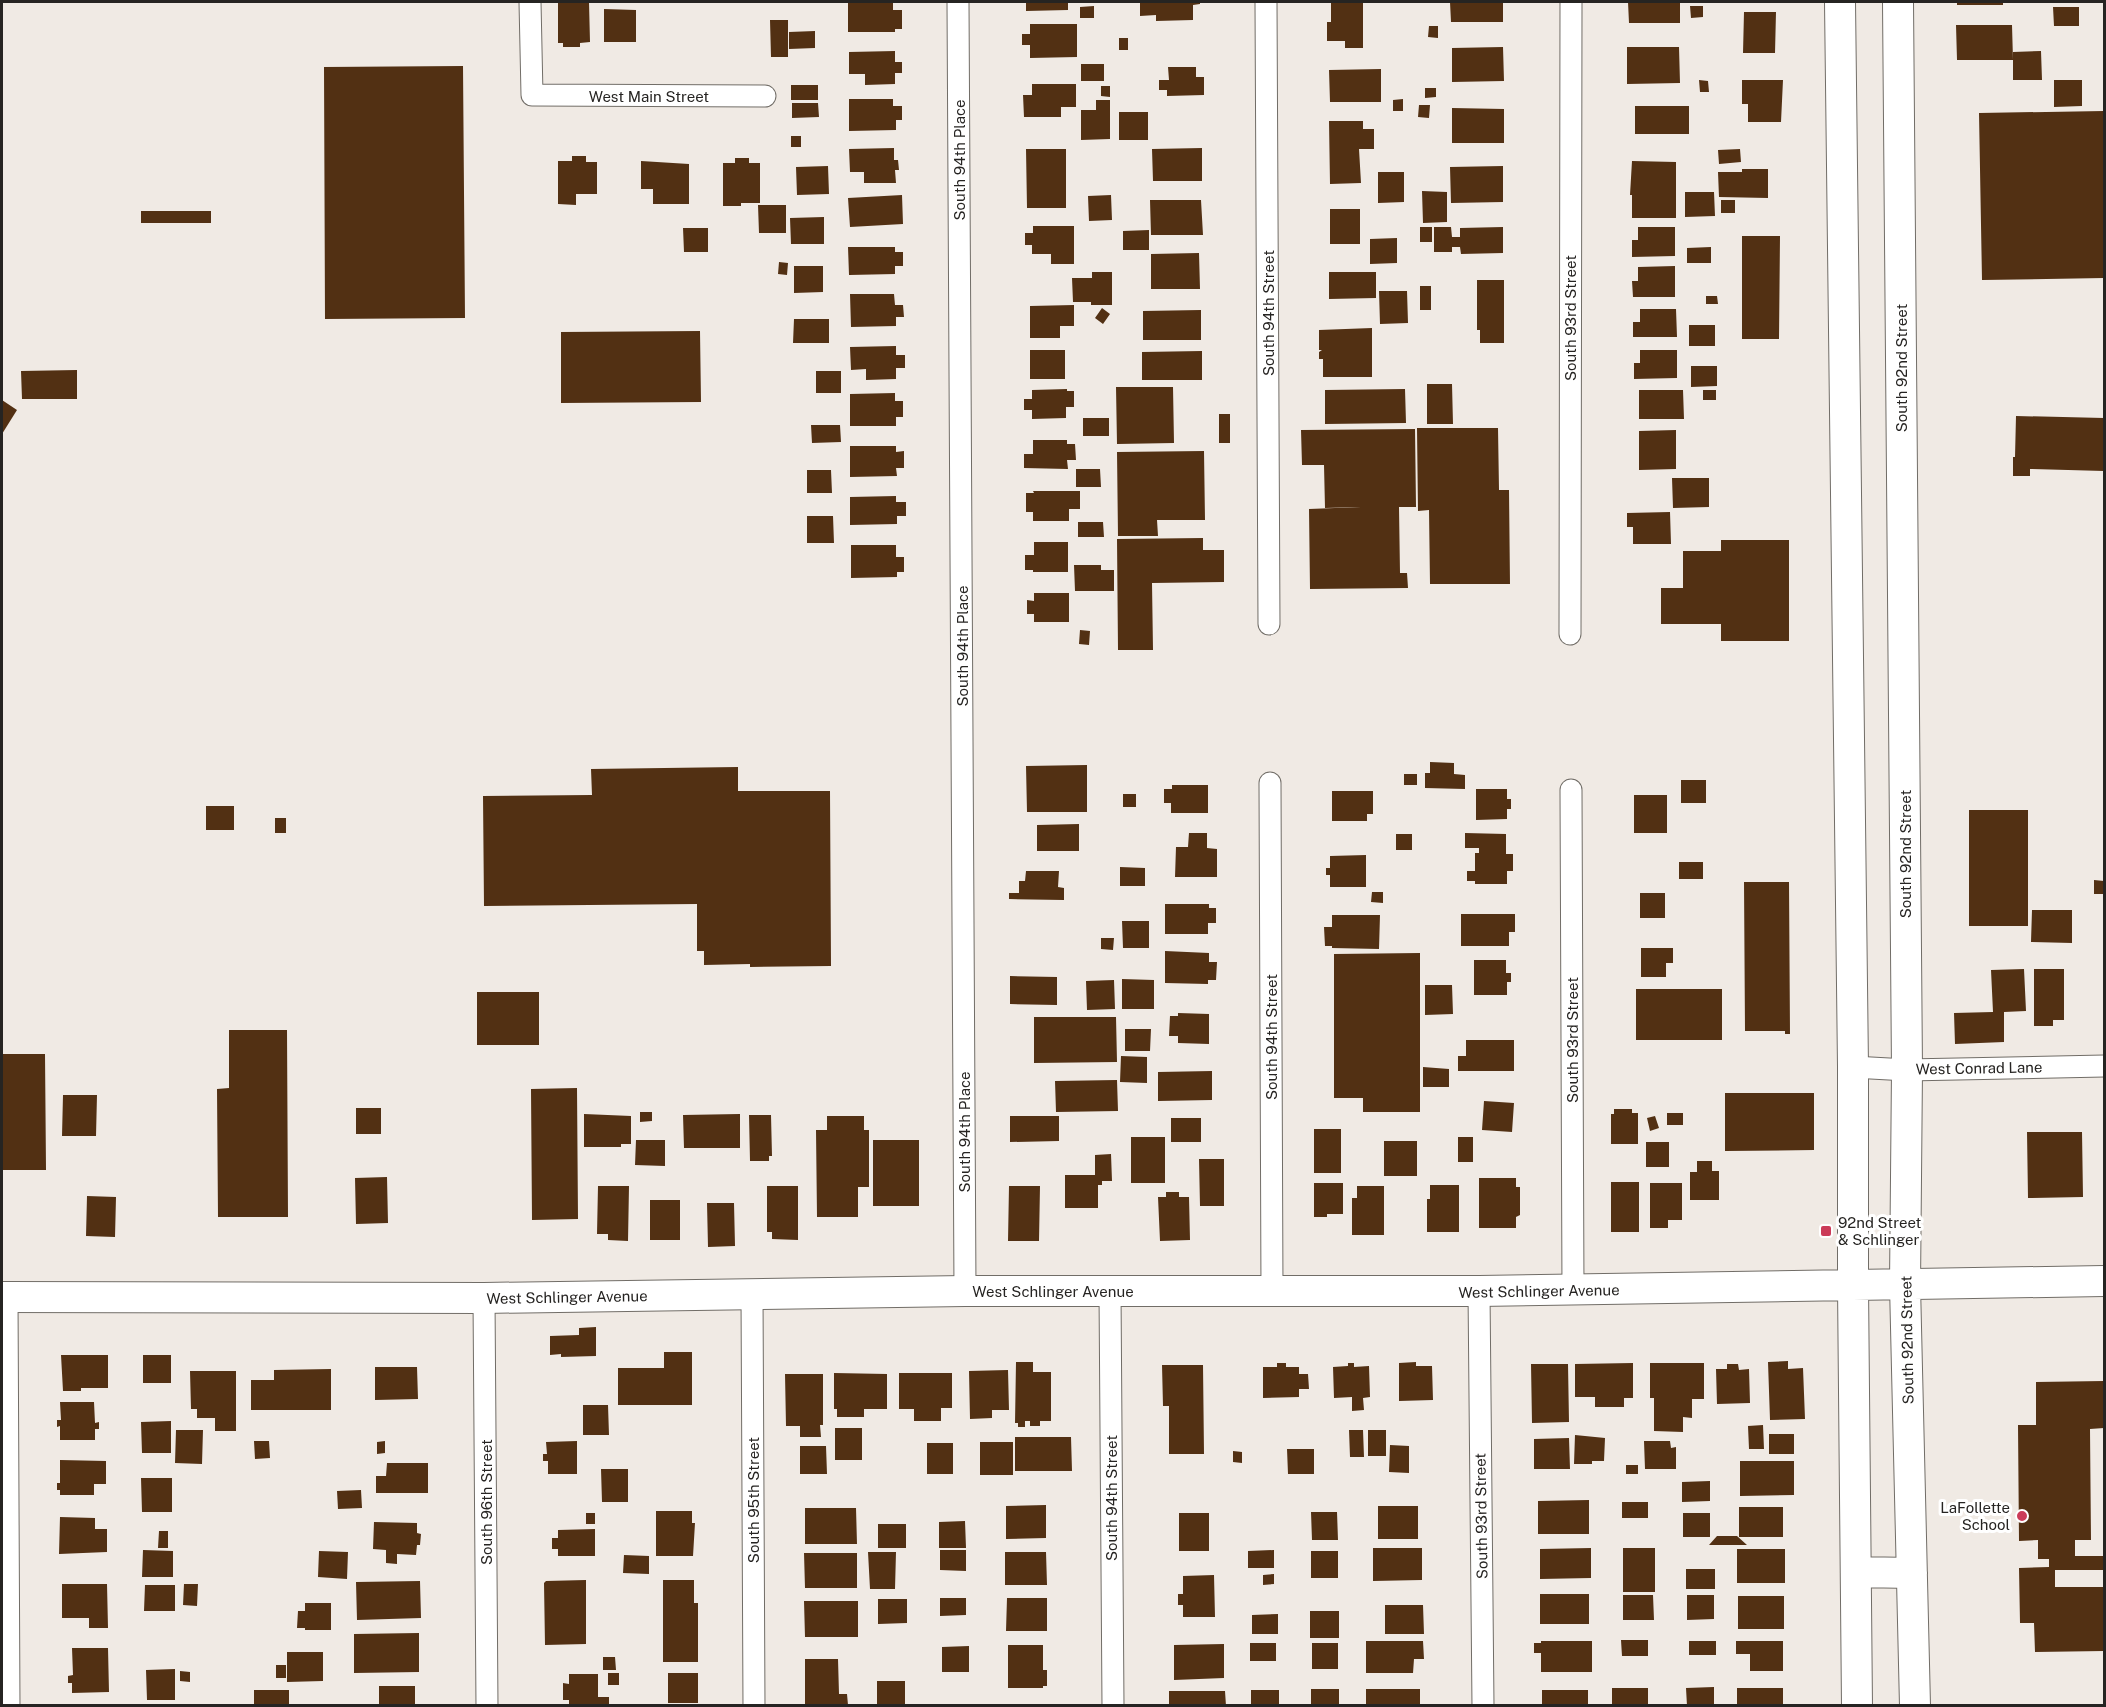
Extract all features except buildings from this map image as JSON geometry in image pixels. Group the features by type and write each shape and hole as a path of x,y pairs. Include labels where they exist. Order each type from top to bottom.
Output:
{"street":[{"name":"West Main Street","path":"530,2 532,95 765,96"},
{"name":"South 94th Place","path":"958,2 965,1291"},
{"name":"South 94th Street","path":"1266,2 1269,624"},
{"name":"South 93rd Street","path":"1570,633 1571,2"},
{"path":"1840,2 1853,1067 1852,1286 1857,1706"},
{"name":"South 92nd Street","path":"1898,2 1907,1070 1905,1285 1915,1706"},
{"name":"South 94th Street","path":"1269,783 1272,1291"},
{"name":"South 93rd Street","path":"1571,790 1573,1291"},
{"name":"West Conrad Lane","path":"1853,1067 1907,1070 2104,1066"},
{"name":"West Schlinger Avenue","path":"4,1297 484,1298 965,1291 1479,1292 2104,1281"},
{"name":"South 94th Street","path":"1110,1291 1113,1706"},
{"name":"South 93rd Street","path":"1479,1292 1483,1706"},
{"name":"South 95th Street","path":"752,1294 754,1706"},
{"path":"4,1297 9,1706"},
{"name":"South 96th Street","path":"484,1298 487,1706"},
{"path":"1856,1572 1912,1573"}],"place":[{"name":"92nd Street & Schlinger","path":"1826,1231"},
{"name":"LaFollette School","path":"2022,1516"}]}
